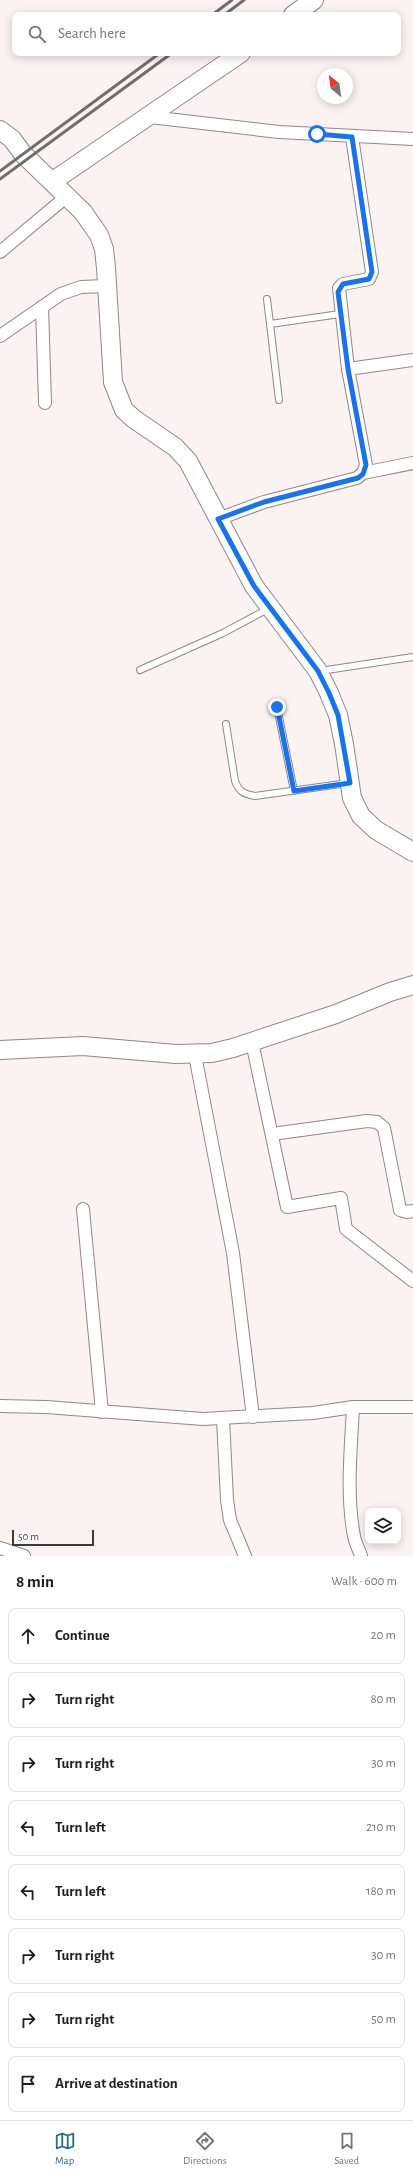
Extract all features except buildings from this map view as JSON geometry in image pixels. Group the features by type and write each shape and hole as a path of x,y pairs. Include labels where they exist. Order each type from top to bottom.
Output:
{"street":[{"path":"297,12 314,0"},
{"path":"53,181 150,117 237,56"},
{"path":"150,117 279,132 413,139"},
{"path":"0,130 12,139 23,154 53,181 66,197 92,222 104,249 113,382 117,396 124,410 134,419 175,447 188,461 237,556 270,609 318,671 338,715 352,798 361,816 376,830 413,852"},
{"path":"352,137 372,272 371,276 365,281 343,284 339,288 340,314 348,369 366,465 363,474"},
{"path":"0,252 66,197"},
{"path":"0,336 61,294 81,287 106,286"},
{"path":"42,307 45,403"},
{"path":"348,369 413,360"},
{"path":"218,519 264,502 358,478 363,474 413,463"},
{"path":"0,1050 82,1046 195,1054 212,1053 252,1042 336,1014 390,992 413,985"},
{"path":"252,1042 287,1207 341,1198 346,1229 413,1280"},
{"path":"195,1054 233,1253 253,1417"},
{"path":"272,1134 367,1121 377,1122 384,1128 400,1210 407,1212 413,1211"},
{"path":"83,1209 102,1412"},
{"path":"0,1406 102,1412 176,1419 223,1419 313,1413 353,1407 413,1407"},
{"path":"353,1407 350,1460 351,1502 354,1537 361,1556"},
{"path":"223,1419 229,1513 244,1556"},
{"path":"0,1548 24,1556"}],"lane":[{"path":"267,299 279,400"},
{"path":"270,324 340,314"},
{"path":"140,670 223,633 270,609"},
{"path":"318,671 413,657"},
{"path":"277,707 294,791"},
{"path":"226,724 235,781 238,789 244,794 255,796 350,783"}],"railway":[{"path":"216,12 232,0"},
{"path":"228,12 244,0"},
{"path":"0,171 156,56"},
{"path":"0,179 168,56"}],"route":[{"path":"277,707 294,791 350,783 338,715 318,671 274,615 254,586 218,519 264,502 358,478 363,474 366,465 348,369 338,292 340,286 343,284 365,281 369,279 372,272 352,137 317,134"}]}
